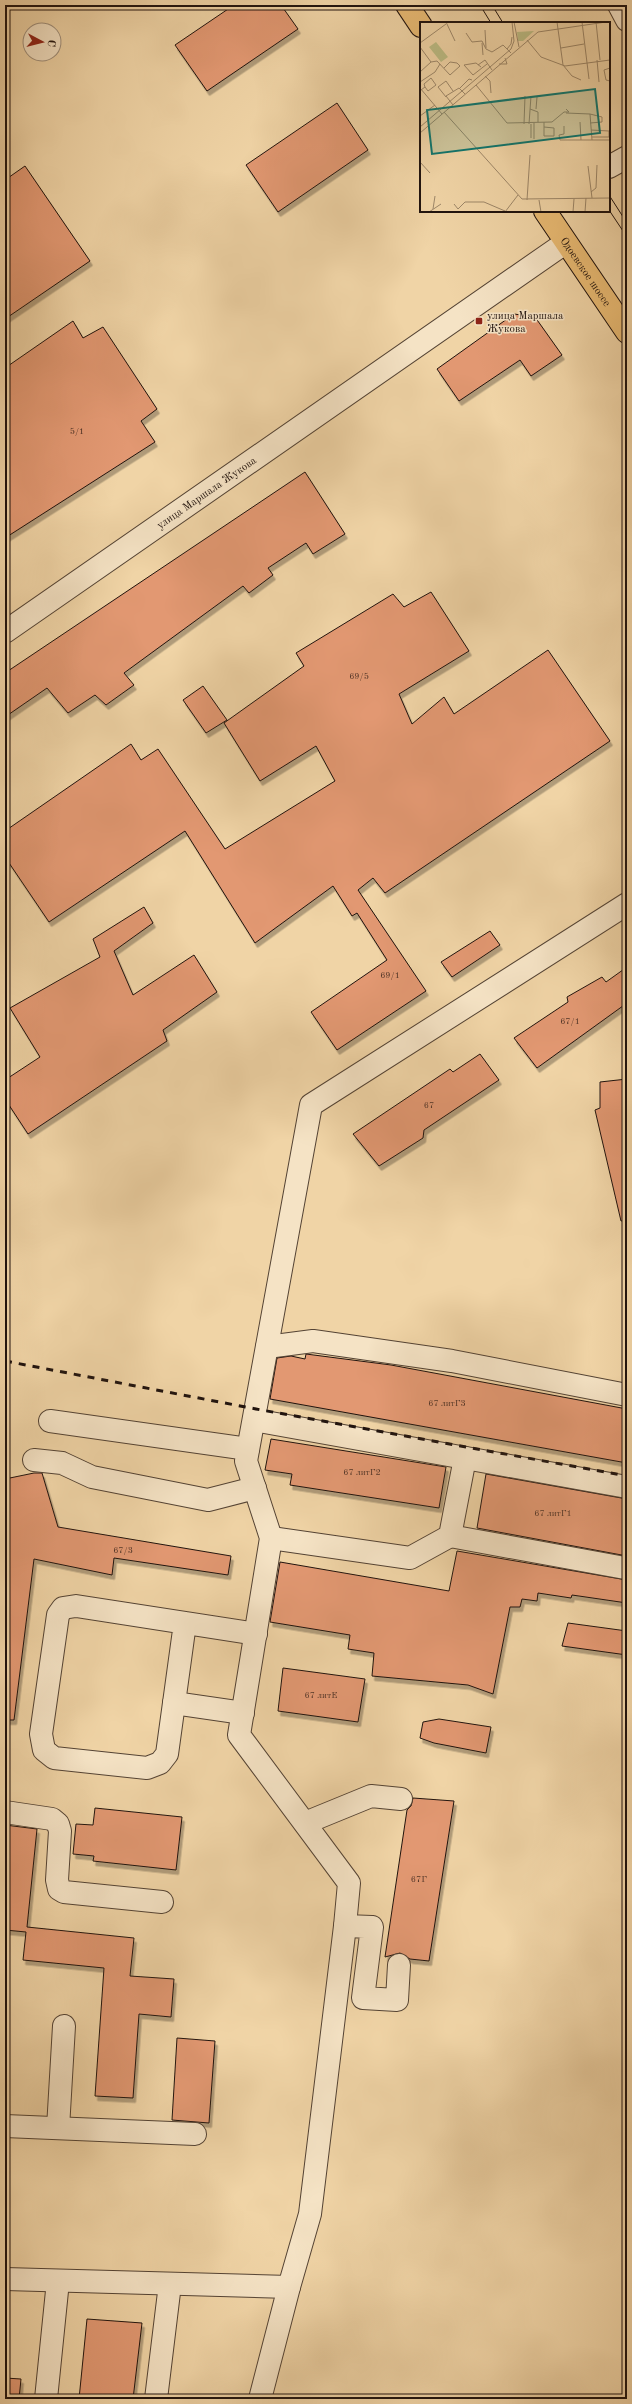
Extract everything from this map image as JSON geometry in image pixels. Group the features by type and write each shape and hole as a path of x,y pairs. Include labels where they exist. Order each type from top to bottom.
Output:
{"main road":[{"path":"407,5 420,24"},
{"name":"Одоевское шоссе","path":"547,212 565,243 627,332"}],"street":[{"path":"619,5 627,20"},
{"path":"610,166 627,156"},
{"name":"улица Маршала Жукова","path":"5,632 565,243"},
{"path":"260,2399 289,2287 310,2214 346,1926 349,1883 239,1735 272,1538 246,1461 311,1105 627,904"},
{"path":"267,1347 313,1341 452,1361 627,1395"},
{"path":"254,1420 627,1486"},
{"path":"50,1421 248,1448"},
{"path":"450,1536 465,1458"},
{"path":"34,1460 62,1463 92,1477 208,1500 255,1488"},
{"path":"272,1538 410,1558 450,1536 625,1568"},
{"path":"185,1623 167,1754 160,1763 147,1768 54,1758 44,1750 41,1734 58,1615 63,1608 76,1606 256,1634"},
{"path":"174,1704 243,1713"},
{"path":"305,1823 370,1796 401,1799"},
{"path":"5,1812 52,1819 58,1824 60,1831 56,1880 59,1889 64,1892 162,1902"},
{"path":"346,1926 372,1927 363,1998 397,2000 399,1965"},
{"path":"58,2128 64,2026"},
{"path":"5,2126 195,2134"},
{"path":"5,2279 289,2287"},
{"path":"46,2399 58,2281"},
{"path":"156,2399 170,2284"}],"building":[{"path":"234,5 281,5 298,29 207,91 175,45"},
{"path":"337,103 368,150 278,212 246,165"},
{"path":"25,166 90,261 5,319 5,180"},
{"path":"514,314 535,317 562,355 531,376 520,360 459,401 437,369"},
{"path":"73,321 83,338 103,327 157,409 141,421 155,442 5,538 5,368"},
{"path":"305,472 345,534 313,554 306,543 268,568 273,575 249,593 243,586 124,673 134,685 106,705 95,695 68,713 47,688 5,717 5,673"},
{"path":"431,592 469,651 399,694 412,724 444,697 454,714 548,650 610,741 385,893 373,878 358,890 426,991 337,1050 311,1012 387,960 357,913 352,916 333,886 255,943 185,831 49,922 5,857 5,831 131,744 141,760 158,749 225,849 335,781 316,746 260,781 224,723 304,666 296,653 393,594 404,607"},
{"path":"203,686 227,720 206,733 183,700"},
{"path":"144,907 153,923 114,951 133,995 194,955 217,992 163,1030 167,1041 28,1134 5,1099 5,1080 40,1057 10,1008 100,957 93,939"},
{"path":"490,931 500,945 452,977 441,962"},
{"path":"627,967 627,1003 537,1068 514,1038 568,1002 567,997 602,977 606,982"},
{"path":"480,1054 499,1080 424,1130 423,1138 379,1166 353,1134 450,1069 453,1072"},
{"path":"627,1079 627,1220 621,1221 595,1110 600,1108 600,1082"},
{"path":"306,1354 391,1365 627,1409 627,1463 270,1399 277,1358 291,1356 305,1359"},
{"path":"271,1439 446,1467 439,1508 290,1485 292,1474 265,1470"},
{"path":"34,1473 42,1473 58,1527 231,1556 228,1575 114,1558 112,1575 34,1559 14,1720 5,1720 5,1479"},
{"path":"486,1474 627,1499 627,1556 477,1528"},
{"path":"457,1551 627,1580 627,1603 572,1595 571,1598 538,1593 537,1601 522,1599 520,1607 510,1607 493,1694 468,1685 372,1676 374,1653 348,1649 350,1635 270,1622 280,1562 449,1591"},
{"path":"568,1623 627,1631 627,1655 562,1646"},
{"path":"283,1668 365,1679 358,1722 278,1711"},
{"path":"439,1719 491,1727 486,1753 434,1743 420,1738 423,1722"},
{"path":"413,1798 454,1801 429,1961 410,1959 400,1953 385,1957 407,1810 411,1806"},
{"path":"95,1808 182,1817 176,1870 93,1861 94,1856 73,1854 76,1824 93,1825"},
{"path":"5,1825 37,1829 27,1927 134,1938 130,1976 174,1979 171,2017 139,2014 133,2098 95,2096 104,1968 23,1960 26,1932 5,1930"},
{"path":"177,2038 215,2041 209,2123 172,2120"},
{"path":"87,2319 142,2323 133,2399 79,2399"},
{"path":"5,2378 21,2379 19,2399 5,2399"}],"tram line":[{"path":"480,5 490,22"},
{"path":"492,5 502,22"},
{"path":"610,197 627,223"},
{"path":"610,212 627,237"}],"railway":[{"path":"5,1361 256,1409 627,1476"}],"place":[{"name":"улица Маршала Жукова","path":"479,321"}]}
